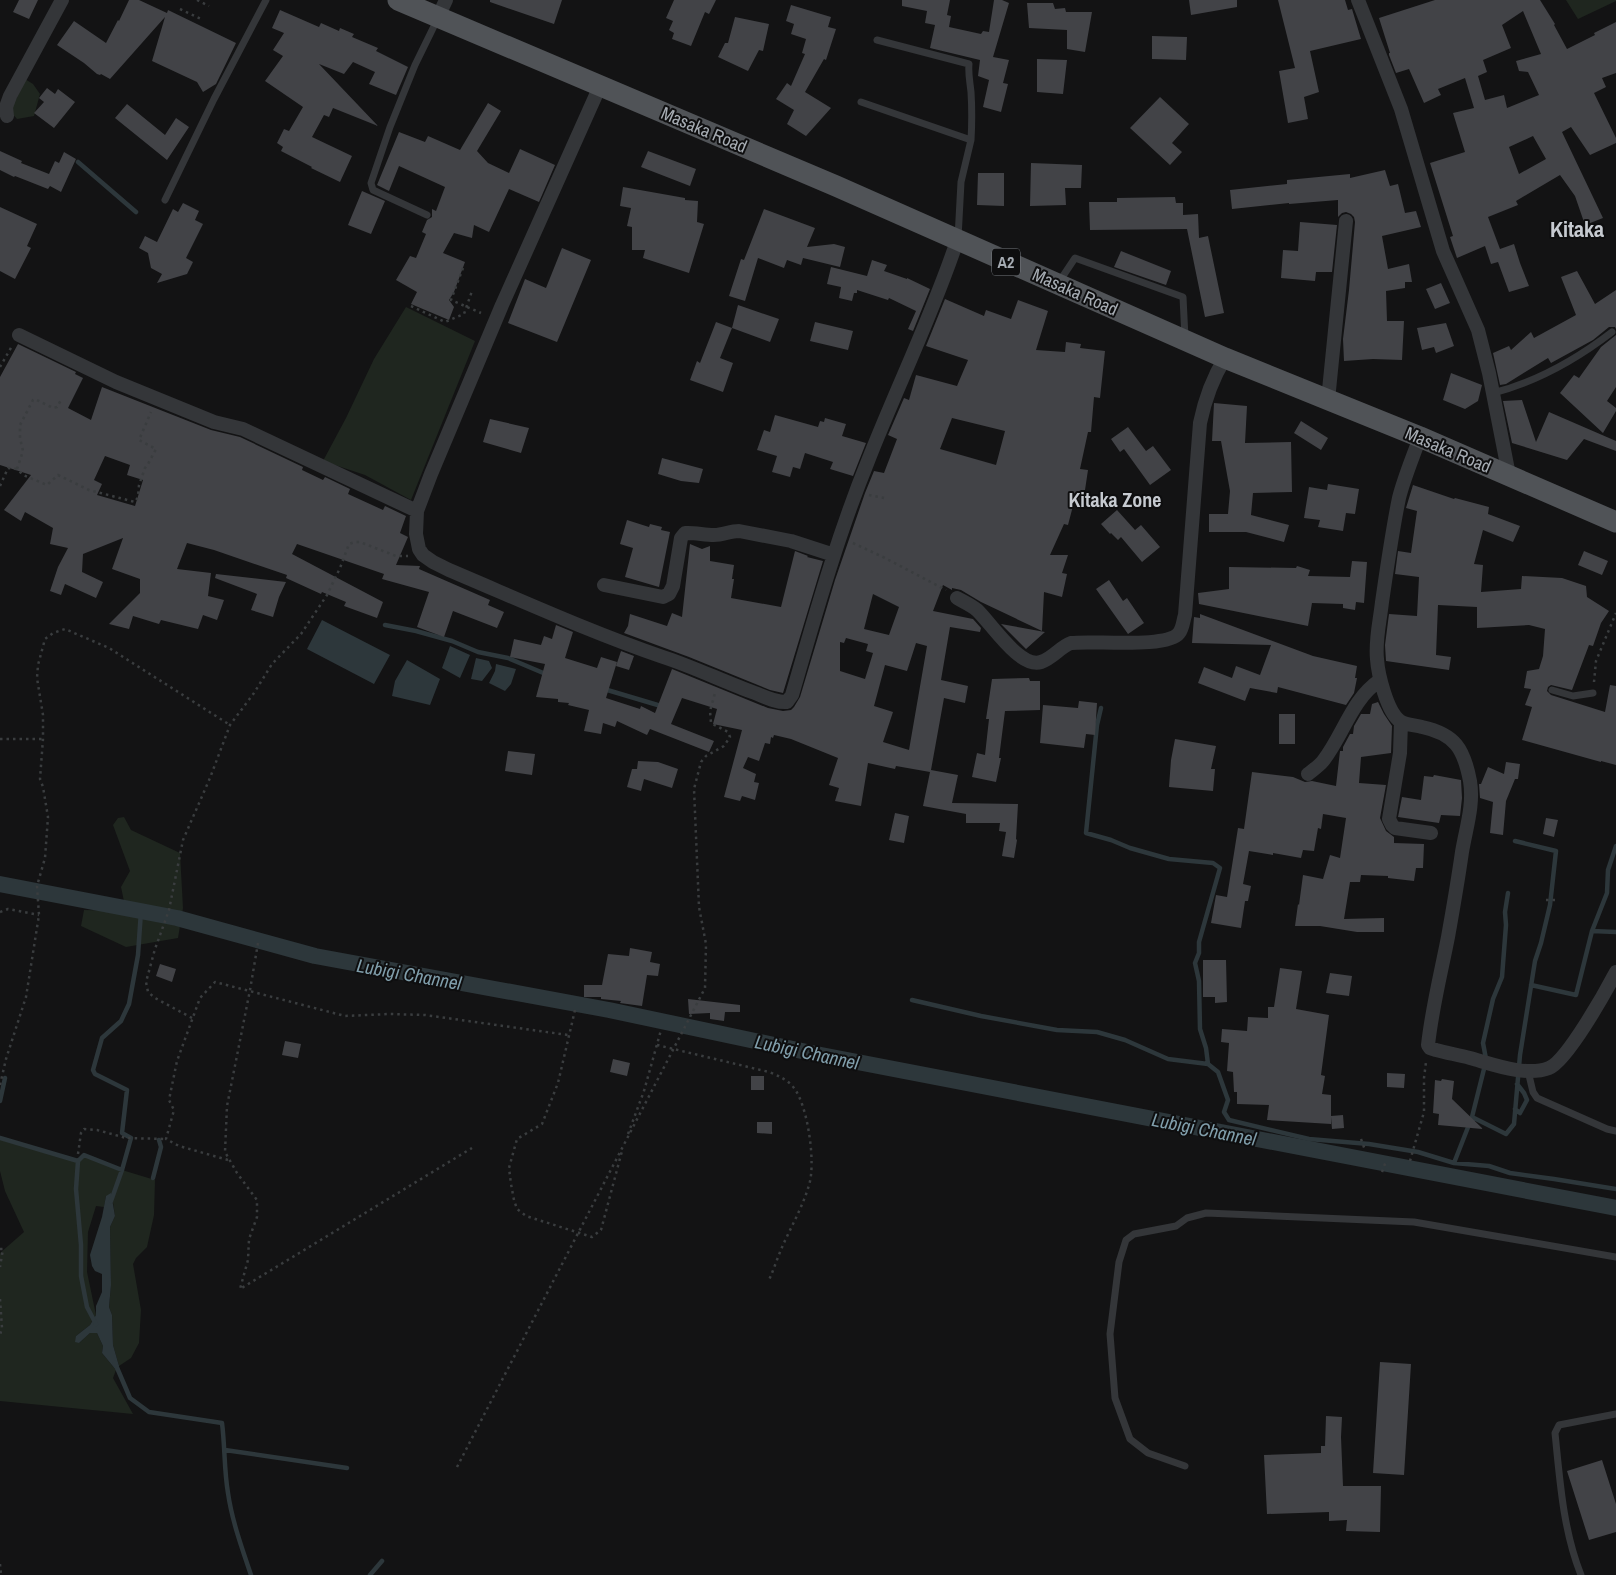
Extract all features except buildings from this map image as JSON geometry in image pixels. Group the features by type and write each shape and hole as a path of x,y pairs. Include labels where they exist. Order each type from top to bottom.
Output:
{"main road":[{"name":"Masaka Road","path":"398,0 442,9 600,86 836,186 1185,341 1509,475 1616,522"}],"street":[{"path":"7,116 6,107 10,96 62,0"},
{"path":"1358,0 1401,109 1443,251 1478,330 1509,475"},
{"path":"600,86 502,305 417,511 416,534 419,549 433,562 449,570 586,628 662,656 718,680 778,702 788,702 834,555 867,462 945,276 957,241"},
{"path":"1328,400 1346,220"},
{"path":"19,335 116,382 214,422 242,429 417,511"},
{"path":"957,598 979,612 998,635 1019,655 1030,662 1042,662 1071,643 1155,641 1171,639 1179,634 1185,615 1200,423 1204,400 1214,375 1225,358"},
{"path":"1420,438 1400,496 1392,535 1376,658 1380,680 1388,702 1401,722 1445,734 1454,740 1467,769 1471,794 1470,810 1431,1018 1428,1045 1436,1050 1510,1068 1528,1071 1549,1068 1557,1062 1570,1046 1598,1005 1616,973"},
{"path":"604,585 663,597 669,594 673,586 681,538 688,533 712,535 739,531 790,541 834,555"},
{"path":"1308,774 1322,762 1336,742 1358,700 1370,687 1380,680"},
{"path":"1401,722 1400,753 1389,819 1395,828 1431,833"}],"lane":[{"path":"165,200 214,99 266,0"},
{"path":"427,215 374,190 371,183 390,127 415,65 442,9"},
{"path":"877,40 969,64 968,74 973,117 971,140 962,182 957,241"},
{"path":"861,102 971,140"},
{"path":"1057,284 1075,258 1183,297 1185,341"},
{"path":"1493,393 1516,387 1568,362 1612,332"},
{"path":"1552,690 1573,696 1593,693"},
{"path":"1528,1071 1533,1092 1537,1098 1607,1129 1616,1131"},
{"path":"1185,1466 1148,1453 1130,1439 1114,1398 1110,1334 1119,1262 1126,1240 1134,1234 1176,1226 1187,1218 1206,1213 1414,1222 1616,1258"},
{"path":"1581,1575 1574,1559 1562,1499 1555,1433 1559,1425 1616,1414"}],"path":[{"path":"197,0 210,6"},
{"path":"180,9 203,20"},
{"path":"464,268 451,300 481,313"},
{"path":"411,306 445,322 464,314 472,291"},
{"path":"0,366 16,337 19,335"},
{"path":"17,469 23,451 20,425 33,400 35,399 53,408 57,407 61,400"},
{"path":"0,486 2,477 8,468 17,469 23,475 47,485 58,475 89,490 135,502 145,468 156,449 139,440 157,399"},
{"path":"840,538 883,557 957,598"},
{"path":"192,1018 155,998 148,992 146,982 155,949 170,910 183,840 210,778 230,725 254,693 272,664 301,634 327,595 349,544 360,542 390,554 406,557 413,555 419,549"},
{"path":"1593,693 1596,661 1616,614"},
{"path":"0,1085 6,1059 26,997 39,915 37,886 45,858 48,817 40,779 43,715 37,678 38,665 45,639 53,632 65,629 109,648 230,725"},
{"path":"457,1467 705,988 706,944 699,907 694,789 701,762 706,756 724,746 730,737 728,732 711,723 710,711 718,680"},
{"path":"0,739 43,740"},
{"path":"1546,900 1559,900"},
{"path":"0,912 8,909 39,915"},
{"path":"258,943 227,1106 225,1152 257,1200 257,1217 249,1239 248,1260 240,1289 472,1148"},
{"path":"166,1139 174,1110 169,1100 177,1060 200,998 215,982 345,1016 425,1015 568,1035"},
{"path":"575,1010 558,1083 542,1124 517,1139 509,1168 517,1209 526,1216 592,1238 601,1230 623,1149 644,1091 661,1030"},
{"path":"1410,1161 1424,1112 1424,1078 1428,1045"},
{"path":"657,1046 769,1072 785,1079 799,1096 812,1144 810,1183 769,1280"},
{"path":"78,1154 81,1133 84,1129 97,1130 112,1136 126,1138 166,1139 179,1146 230,1161"},
{"path":"1361,1139 1365,1150"},
{"path":"1382,1172 1386,1161"},
{"path":"0,1267 1,1249"},
{"path":"0,1299 2,1328 0,1335"},
{"path":"0,1564 2,1575"}],"shaded area":[{"path":"1566,0 1616,0 1616,1 1578,19"},
{"path":"25,79 33,84 40,94 34,116 17,119 9,110"},
{"path":"406,307 475,341 411,500 365,475 323,461 374,359"},
{"path":"322,620 390,655 374,684 307,649"},
{"path":"450,646 470,655 460,678 442,668"},
{"path":"476,658 489,661 492,668 482,681 471,679"},
{"path":"407,660 440,679 430,705 392,696 395,681"},
{"path":"496,664 516,669 511,684 505,691 489,683"},
{"path":"124,817 131,830 180,853 183,908 178,938 126,947 81,926 84,910 126,911 121,887 130,871 113,825 118,818"},
{"path":"0,1138 78,1161 84,1155 122,1170 155,1180 154,1215 147,1247 133,1264 141,1310 139,1343 131,1358 119,1366 113,1345 112,1315 109,1307 111,1285 110,1227 115,1216 112,1196 106,1196 104,1207 96,1206 88,1232 87,1272 96,1315 90,1325 76,1336 79,1343 90,1333 97,1333 103,1346 102,1353 116,1370 113,1378 133,1414 0,1401 0,1253 24,1232 5,1191 0,1171"},
{"path":"111,1193 115,1216 110,1227 111,1285 109,1307 112,1315 113,1345 119,1366 116,1370 102,1353 103,1346 97,1333 90,1333 79,1343 75,1342 76,1336 90,1325 96,1315 96,1306 102,1292 102,1274 95,1271 90,1255 102,1217 106,1196"}],"waterway":[{"path":"78,162 136,212"},
{"path":"385,625 416,631 452,641 478,652 508,658 548,675"},
{"path":"604,689 661,706"},
{"path":"1101,708 1097,725 1086,833 1169,859 1213,863 1220,868 1195,963 1199,981 1200,1029 1206,1048 1208,1064"},
{"path":"1472,1117 1506,1134 1514,1124 1520,1055 1535,961 1550,905 1556,851 1515,841"},
{"path":"1531,985 1576,995 1592,931 1607,893 1608,870 1616,846"},
{"name":"Lubigi Channel","path":"0,884 177,918 315,956 609,1010 821,1055 1616,1208"},
{"path":"1486,1059 1483,1043 1493,999 1502,977 1506,925 1505,912 1508,893"},
{"path":"111,1201 131,1138 122,1133 127,1090 95,1074 93,1070 102,1038 121,1021 129,1004 138,955 141,911"},
{"path":"1592,931 1616,932"},
{"path":"912,1000 981,1016 1057,1030 1097,1032 1125,1040 1168,1059 1208,1064 1218,1072 1228,1100 1224,1112 1229,1120 1309,1139 1369,1144 1418,1152 1454,1163 1489,1166 1510,1173 1616,1189"},
{"path":"1454,1163 1472,1117 1485,1065"},
{"path":"0,1101 5,1078"},
{"path":"1515,1109 1520,1113 1527,1100 1517,1084"},
{"path":"0,1138 78,1161 84,1155 122,1170"},
{"path":"153,1178 161,1147 159,1140"},
{"path":"78,1161 76,1189 81,1245 81,1276 87,1307 96,1324"},
{"path":"115,1363 130,1398 149,1412 222,1423 226,1476 232,1514 251,1575"},
{"path":"225,1450 347,1468"},
{"path":"370,1575 382,1561"}],"district":[{"name":"Kitaka","path":"1577,229"},
{"name":"Kitaka Zone","path":"1115,500"}]}
